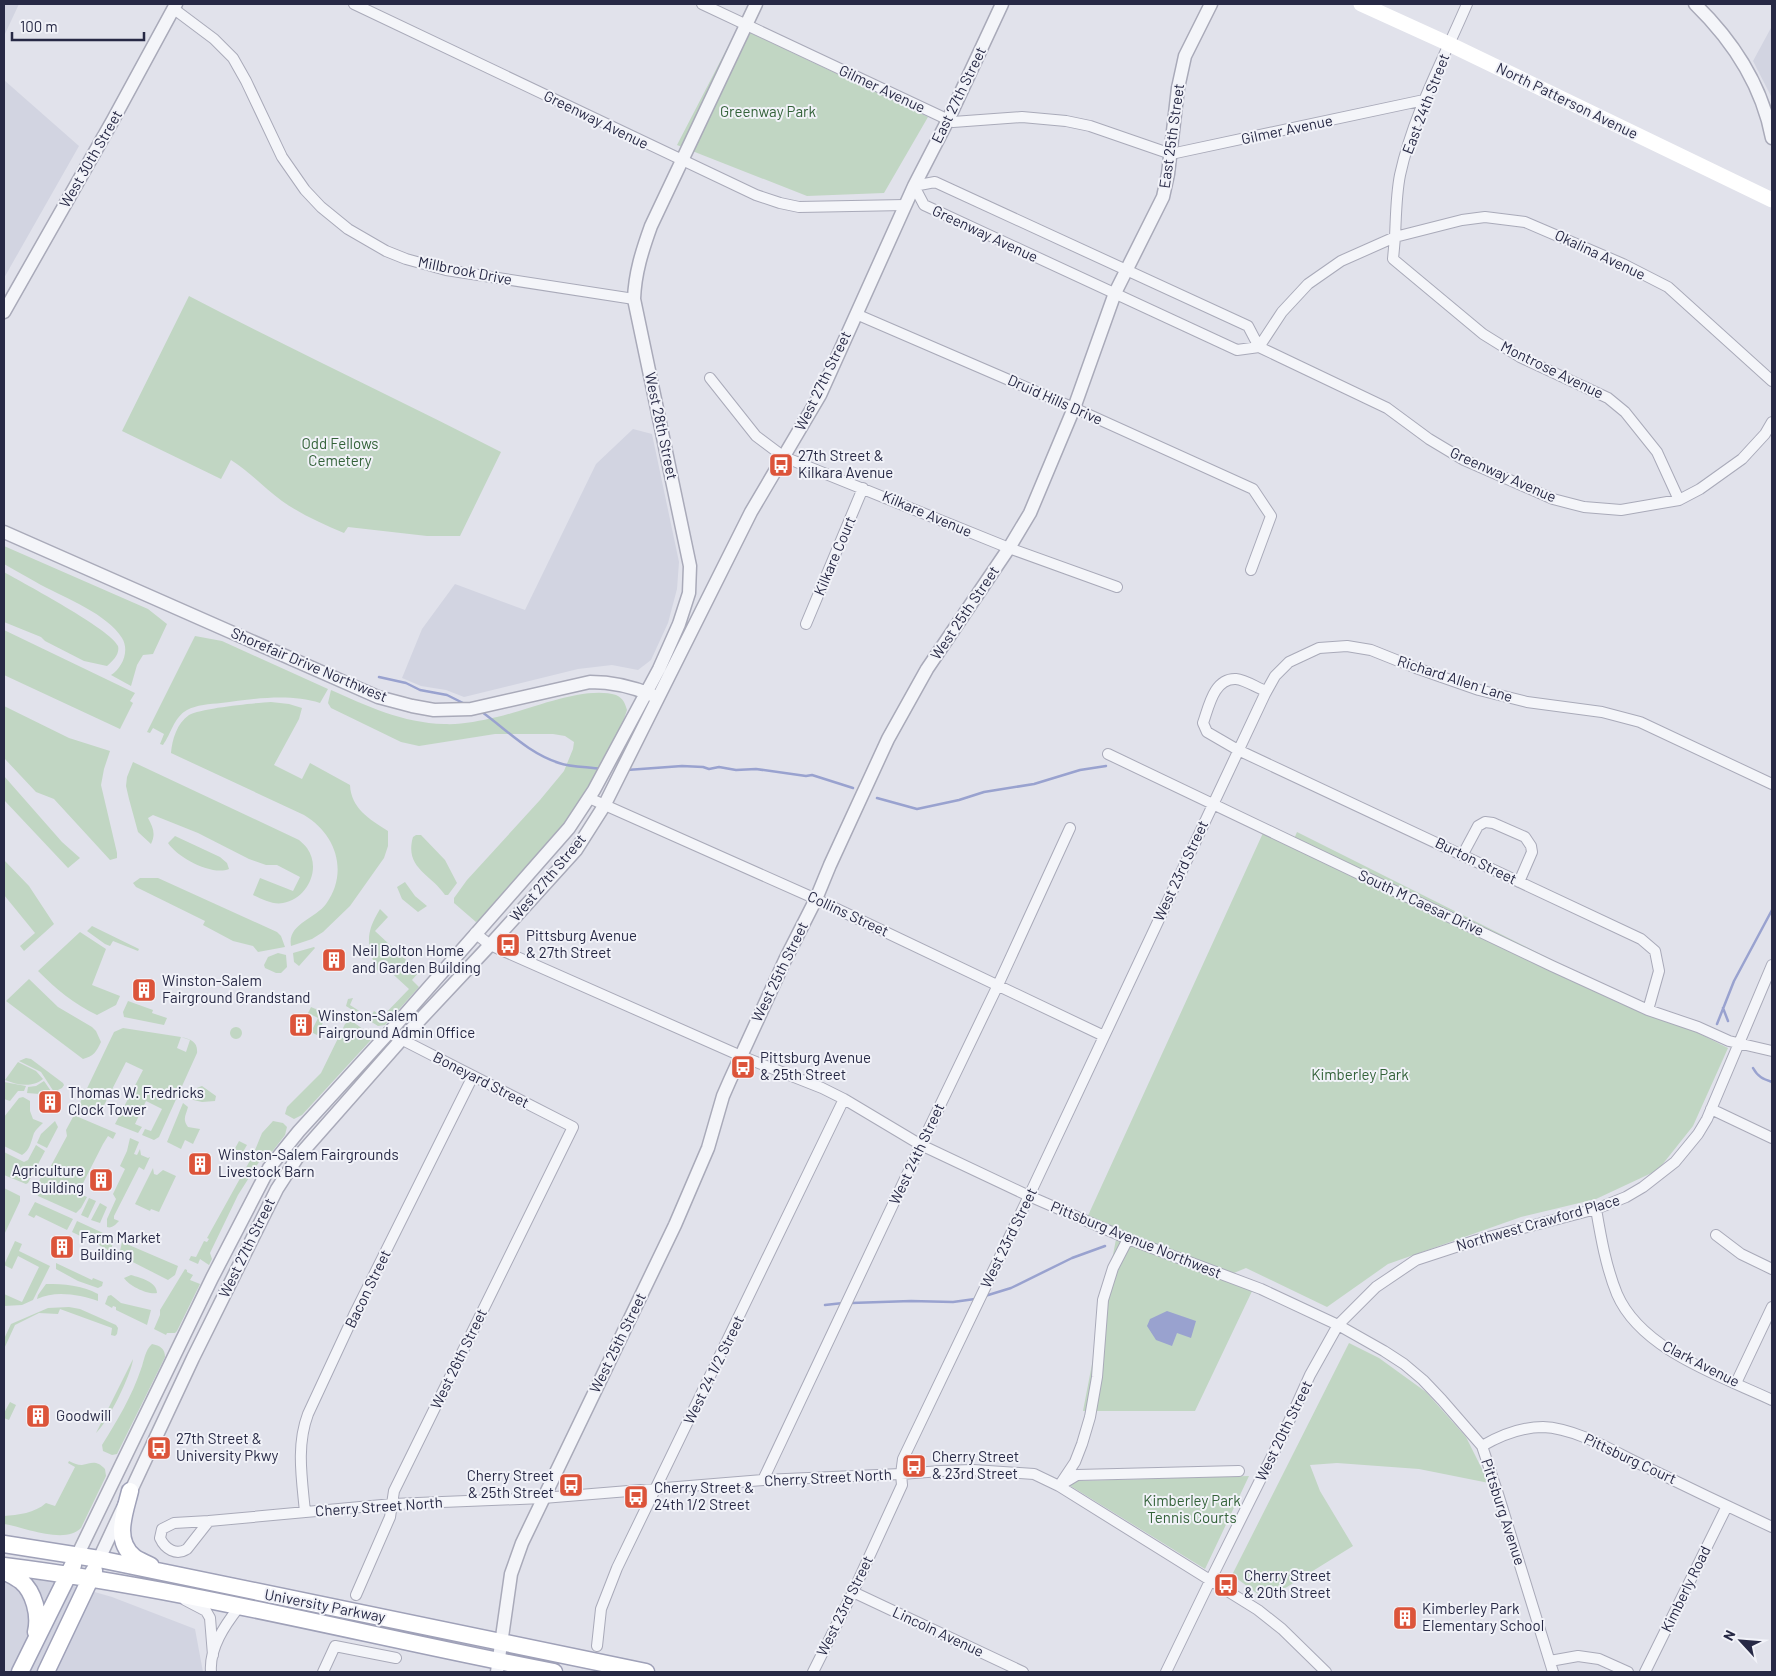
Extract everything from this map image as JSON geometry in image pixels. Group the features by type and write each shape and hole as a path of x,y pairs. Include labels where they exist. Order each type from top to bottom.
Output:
{"main road":[{"name":"North Patterson Avenue","path":"1361,4 1450,44 1772,200"},
{"path":"130,1491 122,1523 122,1540 133,1556 166,1574"},
{"name":"University Parkway","path":"4,1544 98,1560 646,1672"},
{"path":"20,1672 77,1556"},
{"name":"West 27th Street","path":"46,1672 91,1579 98,1560"},
{"name":"University Parkway","path":"4,1566 68,1574 240,1607 498,1667 554,1672"},
{"path":"4,1571 26,1587 34,1602 38,1624 33,1643"}],"street":[{"name":"Greenway Avenue","path":"354,4 756,195 799,207 905,205"},
{"name":"Gilmer Avenue","path":"702,4 953,122 1022,117 1066,121 1090,126 1171,154 1424,100"},
{"name":"West 28th Street","path":"646,692 679,624 688,593 690,566 634,299 635,279 640,257 651,226 756,4"},
{"name":"East 27th Street","path":"914,186 948,120 1002,4"},
{"name":"East 25th Street","path":"1115,294 1163,197 1171,154 1178,88 1185,56 1211,4"},
{"name":"East 24th Street","path":"1395,237 1400,177 1409,141 1424,100 1467,4"},
{"path":"1695,4 1724,33 1748,71 1760,98 1772,138"},
{"name":"Millbrook Drive","path":"175,6 233,58 282,157 305,190 321,207 348,228 386,252 446,270 634,299"},
{"name":"West 30th Street","path":"4,312 175,6"},
{"name":"Greenway Avenue","path":"1259,347 1248,326 935,182 914,186 924,206 1237,350 1259,347 1387,408 1429,440 1464,460 1553,499 1584,506 1621,510 1679,500 1700,489 1742,459 1765,434 1772,422"},
{"name":"West 27th Street","path":"98,1560 276,1188 308,1145 401,1040 576,850 604,806 751,512 820,395 914,186"},
{"name":"Okalina Avenue","path":"1395,237 1462,220 1485,217 1531,224 1623,264 1668,287 1772,381"},
{"path":"1259,347 1282,312 1308,284 1341,261 1395,237"},
{"name":"Montrose Avenue","path":"1395,237 1393,259 1483,334 1520,357 1608,398 1626,412 1656,452 1679,500"},
{"name":"West 25th Street","path":"498,1667 511,1574 522,1543 675,1225 708,1148 723,1096 785,960 816,899 888,739 927,669 1030,513 1074,408 1115,294"},
{"name":"Druid Hills Drive","path":"856,314 1074,408 1253,489 1270,516 1251,570"},
{"name":"Kilkare Avenue","path":"710,378 756,436 784,457 1008,548 1116,587"},
{"name":"Kilkare Court","path":"806,624 863,488"},
{"name":"Shorefair Drive Northwest","path":"4,532 378,697 412,706 434,710 471,709 590,682 610,682 634,687 658,697"},
{"name":"Richard Allen Lane","path":"1213,805 1266,691 1275,676 1289,662 1319,648 1347,646 1371,650 1479,690 1527,702 1602,712 1640,722 1772,784"},
{"name":"Burton Street","path":"1266,691 1237,679 1224,681 1216,688 1203,723 1207,732 1238,750 1641,939 1655,951 1659,971 1648,1010"},
{"name":"West 27th Street","path":"77,1556 212,1278 269,1168 569,828 589,798 646,692"},
{"name":"South M Caesar Drive","path":"1108,754 1648,1010 1698,1027 1729,1041 1772,1051"},
{"name":"Collins Street","path":"589,798 816,899 1104,1036"},
{"name":"West 23rd Street","path":"813,1672 853,1592 902,1485 900,1474 903,1459 1030,1196 1213,805"},
{"path":"1463,854 1478,826 1485,822 1494,823 1525,837 1531,846 1532,852 1519,882"},
{"name":"West 24th Street","path":"763,1480 998,985 1070,828"},
{"name":"Pittsburg Avenue Northwest","path":"475,934 490,945 741,1056 844,1099 921,1145 1030,1196 1128,1239 1261,1289 1338,1325"},
{"name":"Northwest Crawford Place","path":"1338,1325 1376,1287 1416,1260 1477,1240 1596,1209 1626,1197 1676,1162 1698,1134 1711,1109 1771,970"},
{"name":"Boneyard Street","path":"389,1033 573,1127"},
{"name":"Bacon Street","path":"305,1512 300,1450 304,1425 308,1414 354,1315 473,1076"},
{"name":"West 24 1/2 Street","path":"597,1646 605,1598 617,1568 844,1099"},
{"path":"1711,1109 1772,1138"},
{"name":"West 26th Street","path":"356,1595 390,1517 394,1492 573,1127"},
{"name":"Clark Avenue","path":"1596,1209 1609,1272 1618,1296 1636,1324 1667,1349 1772,1400"},
{"path":"1716,1235 1741,1254 1772,1269"},
{"path":"1059,1486 1075,1462 1090,1417 1098,1368 1103,1300 1114,1268 1128,1239"},
{"path":"1736,1383 1772,1307"},
{"name":"Pittsburg Avenue","path":"1338,1325 1384,1351 1417,1375 1442,1400 1482,1446 1553,1672"},
{"name":"West 20th Street","path":"1166,1672 1286,1428 1310,1375 1338,1325"},
{"name":"Pittsburg Court","path":"1482,1446 1515,1430 1543,1427 1561,1430 1578,1435 1612,1450 1772,1527"},
{"name":"Cherry Street North","path":"209,1521 182,1552 173,1552 164,1547 160,1538 162,1529 174,1523 393,1504 543,1498 763,1480 973,1470 1022,1472 1042,1476 1258,1610 1282,1629 1326,1672"},
{"path":"1059,1486 1077,1475 1240,1471"},
{"name":"Kimberly Road","path":"1645,1672 1727,1506"},
{"name":"Lincoln Avenue","path":"853,1592 1022,1672"},
{"path":"176,1594 208,1614 212,1630 213,1654 211,1672"},
{"path":"213,1654 225,1624 240,1607"},
{"path":"323,1672 335,1646 396,1658"},
{"path":"1550,1661 1578,1656 1598,1659 1628,1672"}],"shaded area":[{"path":"4,4 19,4 4,36"},
{"path":"1772,26 1772,98 1753,61"},
{"path":"4,80 79,146 4,278"},
{"path":"633,429 652,434 679,562 677,589 668,623 651,660 638,670 612,665 578,669 464,697 446,690 421,686 402,678 422,629 455,584 525,610 596,464"},
{"path":"4,1579 53,1580 112,1597 195,1629 203,1672 4,1672"}],"green space":[{"name":"Greenway Park","path":"738,27 928,117 884,193 807,196 677,145"},
{"name":"Odd Fellows Cemetery","path":"189,296 501,452 460,536 427,536 348,527 344,533 290,506 231,460 221,479 122,431"},
{"path":"4,546 148,609 167,624 153,654 143,655 137,665 131,686 111,675 121,664 125,654 122,638 115,629 107,621 85,607 4,564"},
{"path":"4,572 100,629 118,646 117,655 114,660 107,666 84,661 45,641 41,637 4,622"},
{"path":"4,630 135,693 130,701 133,703 120,729 4,675"},
{"path":"195,636 222,641 328,689 320,703 296,698 270,698 195,707 187,710 179,717 166,741 163,745 160,744 164,734 153,728 150,733 147,732"},
{"path":"331,690 372,708 414,721 429,723 463,723 490,718 589,693 616,695 623,701 627,710 622,725 589,789 567,822 481,919 476,922 454,903 454,898 467,880 564,771 574,742 565,736 553,734 495,734 419,746 401,742 331,708 328,703"},
{"path":"271,702 302,708 299,719 274,765 302,779 310,763 350,785 351,793 357,806 368,817 388,831 388,846 384,858 350,906 323,932 312,939 291,946 293,932 326,904 333,892 338,867 331,843 324,832 304,815 171,753 176,732 181,722 189,715 216,708"},
{"path":"4,706 69,738 110,751 101,785 117,858 110,860 54,799 36,792 4,758"},
{"path":"133,762 299,840 307,848 311,856 313,865 310,882 299,896 292,900 279,903 264,900 253,895 260,878 293,891 300,877 277,865 266,865 249,859 198,833 153,815 148,818 153,831 151,844 138,832 126,786 127,777"},
{"path":"4,776 62,842 80,858 68,868 4,800"},
{"name":"Kimberley Park","path":"1297,832 1728,1048 1693,1126 1658,1170 1596,1199 1521,1217 1388,1264 1327,1307 1246,1268 1229,1275 1254,1287 1195,1411 1083,1411 1117,1234 1086,1220 1263,833 1291,846"},
{"path":"421,835 445,860 457,883 448,895 445,895 415,863 411,848 413,837"},
{"path":"175,836 220,857 227,863 229,869 222,871 214,870 187,860 168,843"},
{"path":"4,860 29,886 54,924 24,951 20,946 35,933 4,895"},
{"path":"140,878 158,878 277,932 281,936 285,947 258,952 253,946 233,941 203,925 205,921 136,887 133,883"},
{"path":"405,882 415,896 427,906 418,912 402,899 397,887"},
{"path":"380,909 388,917 375,931 419,972 412,980 419,987 385,1025 378,1026 346,1006 348,999 353,998 350,1005 370,1018 374,1011 382,1017 409,989 384,966 378,971 376,969 369,939 372,925"},
{"path":"92,926 139,949 138,951 113,941 110,946 105,944 87,931"},
{"path":"80,932 106,949 92,985 120,996 116,1005 97,1015 66,996 38,971"},
{"path":"314,947 299,966 294,962 293,953"},
{"path":"278,953 286,955 287,967 281,973 265,968 264,965 268,957"},
{"path":"29,979 58,1007 96,1031 101,1042 92,1055 83,1059 6,1001"},
{"path":"128,1001 153,1010 152,1013 167,1018 164,1025 124,1017 123,1012"},
{"path":"311,1007 327,1014 317,1035 311,1032 318,1018 308,1013"},
{"path":"353,1022 370,1034 372,1038 370,1041 302,1115 294,1119 285,1114 287,1107 321,1073 345,1024"},
{"path":"234,1027 238,1027 242,1033 238,1039 234,1039 230,1035 230,1031"},
{"path":"123,1028 181,1037 185,1038 191,1040 197,1049 197,1053 159,1137 154,1140 142,1135 145,1129 151,1131 162,1109 146,1101 135,1124 142,1127 138,1133 115,1124 143,1070 126,1062 98,1117 80,1108 80,1103 114,1032","holes":["181,1037 190,1040 186,1052 177,1048"]},
{"path":"26,1058 31,1059 63,1083 62,1088 54,1092 41,1072 19,1061"},
{"path":"18,1062 36,1071 43,1079 29,1085 5,1080"},
{"path":"44,1081 52,1095 27,1093 28,1087 36,1086"},
{"path":"4,1082 26,1086 24,1091 18,1091 10,1101 4,1099"},
{"path":"202,1086 216,1096 215,1101 202,1102 185,1098 189,1091"},
{"path":"23,1097 30,1101 30,1111 33,1119 43,1123 35,1132 29,1148 22,1155 4,1146 4,1117 19,1098"},
{"path":"183,1103 188,1107 185,1119 186,1124 188,1127 200,1129 193,1144 185,1140 181,1149 167,1142"},
{"path":"76,1116 116,1133 113,1139 108,1136 78,1193 87,1197 76,1213 38,1196 36,1188 41,1177 46,1175 67,1136 66,1130 73,1117"},
{"path":"55,1121 58,1127 47,1148 37,1143 41,1134"},
{"path":"273,1121 283,1123 287,1127 285,1135 265,1161 259,1162 238,1195 210,1253 212,1259 209,1265 200,1259 198,1264 189,1260 191,1256 196,1257 204,1241 207,1242 209,1239 207,1238 253,1155 262,1133"},
{"path":"130,1138 139,1142 134,1154 137,1155 140,1149 141,1155 150,1157 144,1170 139,1167 114,1216 114,1219 119,1221 112,1227 107,1227 107,1219 116,1199 113,1194 125,1169 120,1166 127,1151"},
{"path":"239,1141 247,1145 240,1157 232,1154"},
{"path":"36,1145 45,1151 28,1183 26,1184 4,1175 4,1152 24,1162 28,1160"},
{"path":"153,1168 154,1174 157,1175 163,1170 176,1176 159,1212 151,1209 150,1211 135,1204"},
{"path":"4,1188 20,1196 20,1201 4,1235"},
{"path":"89,1198 96,1201 88,1218 81,1215"},
{"path":"35,1202 73,1219 67,1230 36,1215 34,1218 28,1215"},
{"path":"100,1203 107,1207 100,1223 91,1220"},
{"path":"77,1221 114,1238 110,1255 106,1253 107,1249 72,1232"},
{"path":"15,1241 22,1244 19,1251 50,1266 33,1300 22,1305 4,1306 4,1294 22,1302 39,1267 18,1256 12,1269 4,1265"},
{"path":"122,1242 178,1266 175,1275 168,1280 119,1255"},
{"path":"56,1263 92,1280 93,1278 103,1282 102,1286 98,1288 78,1281 56,1269"},
{"path":"185,1269 193,1275 190,1280 200,1284 177,1331 175,1333 167,1333 166,1335 154,1329 160,1315 160,1310"},
{"path":"131,1275 151,1283 157,1293 134,1287 124,1278"},
{"path":"46,1284 86,1289 98,1294 98,1301 76,1295 60,1294 37,1299"},
{"path":"111,1295 121,1303 151,1310 147,1325 116,1310 116,1307 113,1306 112,1308 105,1304 108,1296"},
{"path":"69,1307 80,1309 116,1325 118,1328 117,1334 115,1336 111,1335 112,1328 60,1309 58,1314 39,1313 15,1325 4,1349 4,1339 11,1324 48,1308"},
{"path":"1349,1343 1379,1358 1426,1392 1466,1437 1489,1483 1419,1469 1337,1463 1310,1465 1320,1491 1353,1546 1266,1600 1232,1575"},
{"path":"152,1344 162,1348 165,1357 117,1454 112,1455 103,1451 102,1445 129,1399 146,1352"},
{"path":"133,1359 132,1366 118,1398 101,1428 96,1433"},
{"path":"10,1402 16,1405 9,1420 4,1418 4,1413"},
{"path":"69,1461 80,1465 96,1463 105,1469 106,1476 81,1528 74,1533 55,1535 4,1524 4,1516 32,1511 46,1503 55,1506 75,1467 68,1463"},
{"name":"Kimberley Park Tennis Courts","path":"1249,1476 1205,1569 1069,1485 1078,1481"}],"water":[{"path":"1167,1311 1196,1321 1191,1338 1177,1333 1172,1346 1156,1340 1147,1326 1150,1319"}],"waterway":[{"path":"379,677 406,683 420,690 447,695 465,704"},
{"path":"482,712 518,740 548,759 569,765 601,769"},
{"path":"627,770 682,766 709,769 719,767 736,770 756,769 806,776 812,775 853,788"},
{"path":"877,798 917,809 959,800 984,792 1034,784 1080,770 1106,766"},
{"path":"1717,1024 1734,981 1772,910"},
{"path":"1723,1008 1728,1021"},
{"path":"1753,1068 1761,1077 1772,1082"},
{"path":"985,1296 1011,1288 1072,1258 1105,1246"},
{"path":"851,1303 953,1302 975,1299"},
{"path":"825,1305 843,1303"}],"place":[{"name":"27th Street & Kilkara Avenue","path":"781,465"},
{"name":"Pittsburg Avenue & 27th Street","path":"508,945"},
{"name":"Neil Bolton Home and Garden Building","path":"334,960"},
{"name":"Winston-Salem Fairground Grandstand","path":"144,990"},
{"name":"Winston-Salem Fairground Admin Office","path":"301,1025"},
{"name":"Pittsburg Avenue & 25th Street","path":"743,1067"},
{"name":"Thomas W. Fredricks Clock Tower","path":"50,1102"},
{"name":"Winston-Salem Fairgrounds Livestock Barn","path":"200,1164"},
{"name":"Agriculture Building","path":"101,1180"},
{"name":"Farm Market Building","path":"62,1247"},
{"name":"Goodwill","path":"38,1416"},
{"name":"27th Street & University Pkwy","path":"159,1448"},
{"name":"Cherry Street & 23rd Street","path":"914,1466"},
{"name":"Cherry Street & 25th Street","path":"571,1485"},
{"name":"Cherry Street & 24th 1/2 Street","path":"636,1497"},
{"name":"Cherry Street & 20th Street","path":"1226,1585"},
{"name":"Kimberley Park Elementary School","path":"1405,1618"}]}
